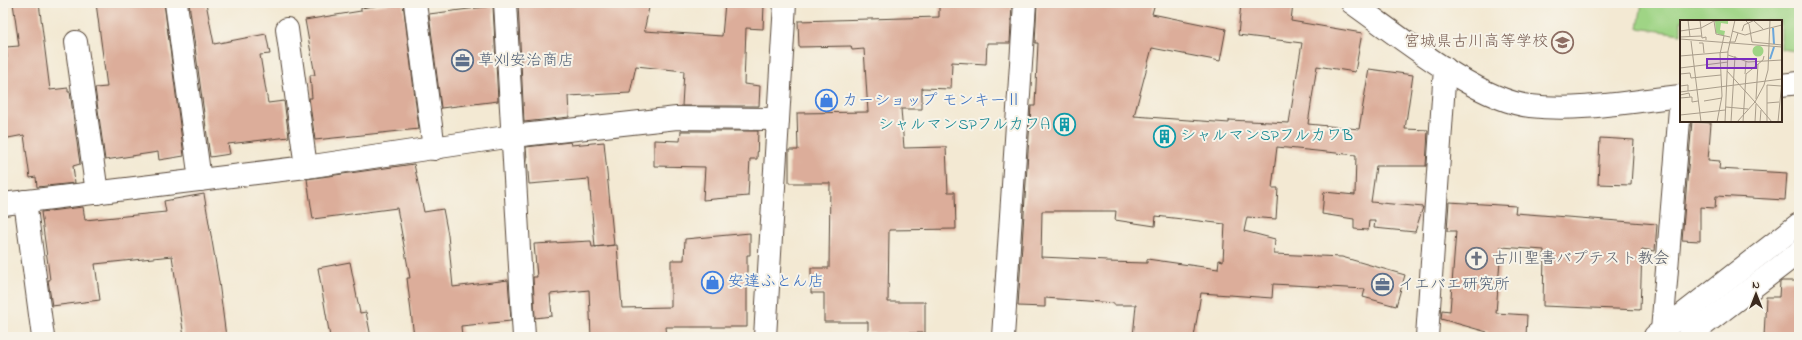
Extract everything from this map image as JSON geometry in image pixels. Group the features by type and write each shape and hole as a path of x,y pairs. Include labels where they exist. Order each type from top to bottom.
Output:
{"street":[{"path":"176,3 200,180"},
{"path":"415,3 434,149"},
{"path":"505,3 524,337"},
{"path":"765,337 785,3"},
{"path":"1003,337 1024,3"},
{"path":"1352,3 1444,68 1496,97 1528,106 1566,108 1680,96"},
{"path":"287,29 306,167"},
{"path":"76,42 96,193"},
{"path":"1427,337 1444,68"},
{"path":"1782,85 1799,83"},
{"path":"1662,335 1680,109"},
{"path":"3,204 306,167 513,136 677,118 778,119"},
{"path":"25,202 43,337"},
{"path":"1662,335 1799,224"},
{"path":"1688,337 1799,252"}],"green space":[{"path":"1642,3 1799,3 1799,36 1796,51 1782,49 1782,20 1680,20 1680,34 1638,28"}],"building":[{"path":"13,3 39,3 50,90 68,88 68,92 70,92 80,164 73,166 75,183 37,187 36,177 30,178 24,135 3,139 3,58 7,58 6,47 19,46"},
{"path":"96,3 164,3 184,156 159,160 158,152 105,160 95,88 107,87"},
{"path":"189,3 206,3 214,44 266,34 270,54 260,55 268,103 284,101 289,137 228,144 230,154 210,157"},
{"path":"403,3 419,129 315,140 309,98 312,98 310,75 315,75 305,20 361,11 361,8"},
{"path":"518,3 650,3 644,31 722,36 725,3 764,5 763,29 746,28 744,84 760,86 759,106 682,106 684,71 636,66 630,93 568,96 569,117 524,122"},
{"path":"939,3 1012,3 1010,43 987,43 986,64 952,62 951,89 922,88 922,109 901,109 904,148 946,147 948,192 955,192 956,229 889,230 888,302 925,302 925,333 868,333 868,322 824,322 824,293 811,293 811,268 829,268 830,183 789,183 789,150 798,150 797,113 868,112 864,49 852,50 851,46 799,47 798,21 939,17"},
{"path":"1037,3 1155,3 1152,14 1226,29 1220,61 1152,48 1134,116 1229,123 1229,120 1289,123 1302,43 1238,35 1241,3 1293,3 1291,21 1362,33 1355,72 1317,66 1308,124 1359,129 1369,69 1413,75 1405,129 1428,130 1426,166 1376,166 1371,202 1423,207 1415,232 1374,228 1375,221 1369,221 1368,230 1354,229 1354,219 1322,214 1324,192 1355,195 1356,155 1277,147 1272,188 1278,188 1276,219 1247,217 1244,231 1275,239 1274,254 1342,257 1405,275 1396,306 1363,297 1365,289 1273,284 1272,298 1201,293 1194,337 1133,337 1136,305 1114,305 1114,303 1045,298 1045,307 1018,306 1031,106 1035,106 1038,43 1035,43","holes":["1042,211 1116,211 1115,220 1155,226 1156,216 1225,224 1223,261 1219,260 1218,269 1147,259 1147,263 1106,262 1107,260 1041,257"]},
{"path":"493,6 498,101 441,108 429,14"},
{"path":"1692,122 1711,123 1708,160 1720,161 1719,169 1787,173 1785,200 1716,196 1715,208 1700,207 1700,241 1682,240"},
{"path":"681,131 758,131 757,159 750,159 748,196 703,200 705,167 654,166 654,140 680,141"},
{"path":"1600,138 1634,140 1631,185 1598,184"},
{"path":"570,142 571,145 604,142 614,245 595,247 589,179 529,184 526,147"},
{"path":"414,164 424,212 443,209 448,235 453,287 508,280 511,321 461,326 462,337 414,337 407,278 410,278 397,208 313,219 307,179"},
{"path":"204,194 219,282 226,337 184,337 172,256 95,264 100,300 52,306 41,212 83,207 85,220 166,212 164,201"},
{"path":"1449,202 1516,206 1515,213 1657,224 1655,251 1642,249 1640,310 1543,306 1544,250 1501,247 1496,313 1527,315 1526,337 1486,337 1487,332 1441,319 1442,310 1450,311 1456,231 1447,231"},
{"path":"750,233 750,255 747,255 747,327 666,327 667,337 591,337 589,290 550,294 552,316 535,318 533,277 537,277 534,244 591,241 592,247 617,245 622,308 671,307 671,260 684,260 685,239"},
{"path":"350,262 360,313 366,312 371,337 330,337 318,268"},
{"path":"1799,281 1799,337 1764,337 1766,297 1779,297 1780,282"}],"place":[{"name":"宮城県古川高等学校","path":"1563,42"},
{"name":"草刈安治商店","path":"463,61"},
{"name":"カーショップ モンキーⅡ","path":"827,101"},
{"name":"シャルマンSPフルカワA","path":"1065,125"},
{"name":"シャルマンSPフルカワB","path":"1165,136"},
{"name":"古川聖書バプテスト教会","path":"1477,259"},
{"name":"安達ふとん店","path":"712,282"},
{"name":"イエバエ研究所","path":"1383,285"}]}
